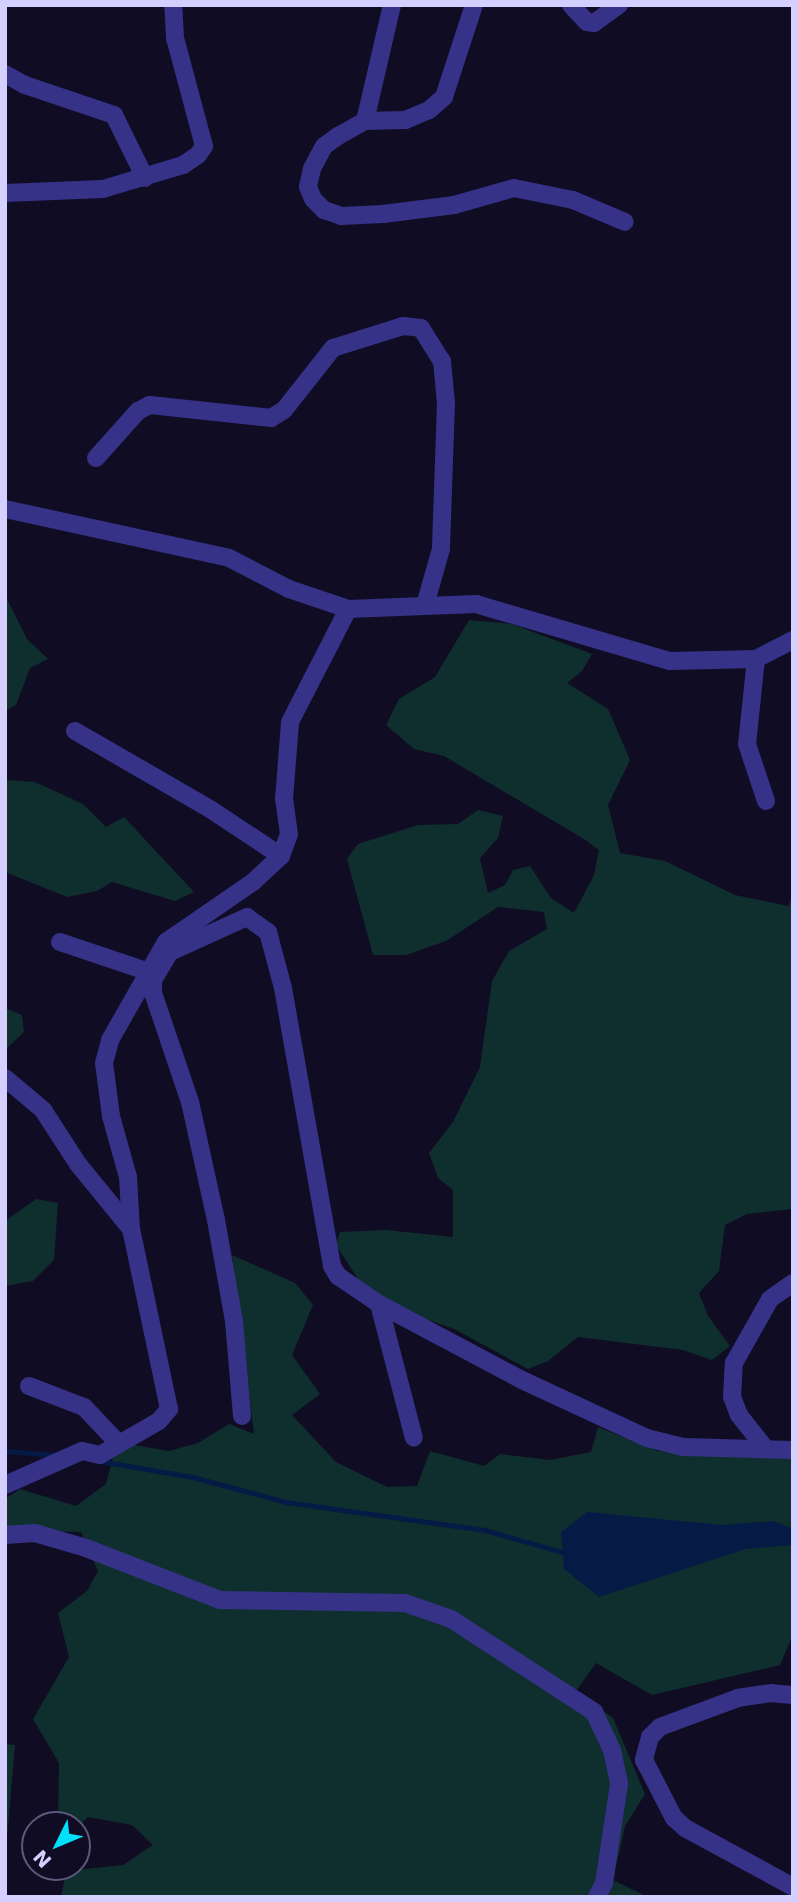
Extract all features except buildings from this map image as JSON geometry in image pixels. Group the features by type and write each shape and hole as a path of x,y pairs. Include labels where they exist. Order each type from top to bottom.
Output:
{"street":[{"path":"5,193 103,189 183,165 204,146 175,38 173,5"},
{"path":"365,121 392,5"},
{"path":"474,5 444,97 429,110 405,120 365,121 324,146 312,169 309,187 324,210 341,216 383,214 454,205 514,188 573,200 625,222"},
{"path":"571,5 587,22 594,23 619,5"},
{"path":"5,74 25,85 114,115 145,178"},
{"path":"96,458 138,411 150,405 271,418 284,410 334,348 403,327 421,328 442,361 446,403 441,549 425,605"},
{"path":"5,509 229,558 289,589 348,609 476,604 670,661 756,659 793,640"},
{"path":"5,1485 19,1475 82,1451 100,1455 159,1421 169,1409 170,1397 131,1229 128,1177 111,1116 104,1063 110,1040 146,971 166,942 253,882 281,856 289,834 284,799 290,722 348,609"},
{"path":"756,659 747,744 766,801"},
{"path":"75,731 210,809 281,856"},
{"path":"242,1416 234,1321 216,1220 190,1102 153,979 170,952 233,920 247,917 268,932 283,988 332,1266 349,1286 578,1409 647,1438 684,1447 793,1450"},
{"path":"60,942 146,971"},
{"path":"5,1078 43,1110 78,1164 131,1229"},
{"path":"765,1448 739,1415 732,1397 734,1363 770,1299 793,1283"},
{"path":"379,1304 414,1438"},
{"path":"29,1386 84,1408 119,1444"},
{"path":"5,1535 35,1533 86,1548 220,1600 405,1603 451,1619 594,1713 612,1750 619,1784 604,1882 597,1897"},
{"path":"793,1696 772,1693 738,1698 660,1727 650,1737 645,1760 674,1818 685,1828 793,1887"}],"green space":[{"path":"5,595 27,639 48,659 30,668 16,705 5,711"},
{"path":"469,620 512,624 592,654 582,671 567,683 608,709 630,760 608,805 620,853 665,861 735,895 788,906 793,895 793,1209 747,1214 725,1225 719,1271 699,1293 708,1316 730,1346 712,1360 683,1350 578,1337 548,1361 528,1369 454,1329 394,1308 360,1282 336,1245 340,1232 386,1230 453,1237 453,1190 438,1178 429,1153 453,1122 480,1067 492,981 509,951 547,929 544,912 498,907 446,941 406,955 373,955 347,859 358,844 418,825 458,824 478,810 503,816 498,838 480,858 488,893 505,885 513,870 530,866 551,898 574,913 594,875 599,850 584,839 444,756 414,749 386,725 399,699 435,677"},
{"path":"5,780 35,782 83,804 106,827 124,817 194,892 175,901 112,882 97,891 67,897 5,872"},
{"path":"5,1008 22,1015 24,1032 5,1050"},
{"path":"36,1199 58,1203 54,1260 33,1281 5,1286 5,1221"},
{"path":"232,1255 295,1283 313,1305 292,1355 320,1394 292,1415 336,1462 387,1487 417,1486 430,1451 484,1466 500,1454 550,1460 591,1452 598,1427 658,1451 793,1458 793,1634 780,1665 652,1695 596,1663 576,1691 613,1718 645,1794 625,1826 613,1880 648,1897 61,1897 64,1881 91,1881 91,1868 123,1865 153,1845 132,1825 91,1818 91,1811 58,1811 59,1763 33,1719 69,1657 58,1613 87,1591 98,1571 81,1532 5,1530 5,1499 20,1489 76,1506 106,1484 117,1442 169,1451 198,1443 229,1424 254,1434"},
{"path":"5,1744 15,1745 5,1862"}],"water":[{"path":"587,1512 722,1525 774,1521 793,1529 793,1545 746,1549 599,1597 564,1569 561,1532"}],"waterway":[{"path":"5,1451 57,1455"},
{"path":"100,1461 193,1477 286,1502 485,1530 562,1552"}]}
